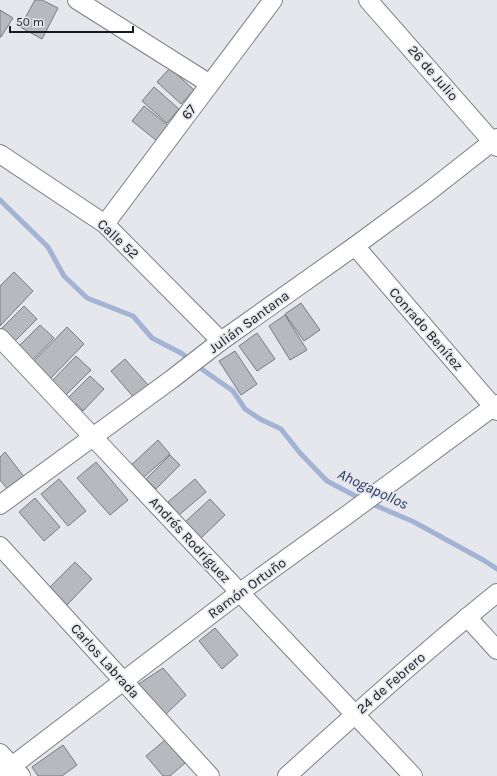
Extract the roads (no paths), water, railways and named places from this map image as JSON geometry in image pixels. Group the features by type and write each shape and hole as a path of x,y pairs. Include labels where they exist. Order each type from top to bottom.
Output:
{"street":[{"path":"77,0 210,84"},
{"name":"67","path":"105,224 273,0"},
{"name":"26 de Julio","path":"368,0 496,142"},
{"name":"Julián Santana","path":"0,505 172,379 221,341 356,246 496,142"},
{"name":"Calle 52","path":"0,154 105,224 221,341"},
{"name":"Conrado Benítez","path":"356,246 496,408"},
{"name":"Andrés Rodríguez","path":"0,338 413,776"},
{"name":"Ramón Ortuño","path":"11,772 123,682 239,593 496,408"},
{"name":"Carlos Labrada","path":"0,546 210,776"},
{"name":"24 de Febrero","path":"287,776 355,714 497,593"},
{"path":"467,617 497,650"},
{"path":"0,753 11,772"}],"waterway":[{"name":"Ahogapollos","path":"0,200 48,247 64,276 87,298 133,316 152,338 181,353 190,360"},
{"name":"Ahogapollos","path":"196,365 233,391 245,409 260,419 281,429 300,453 327,481 363,500"},
{"name":"Ahogapollos","path":"370,503 414,522 497,569"}]}
